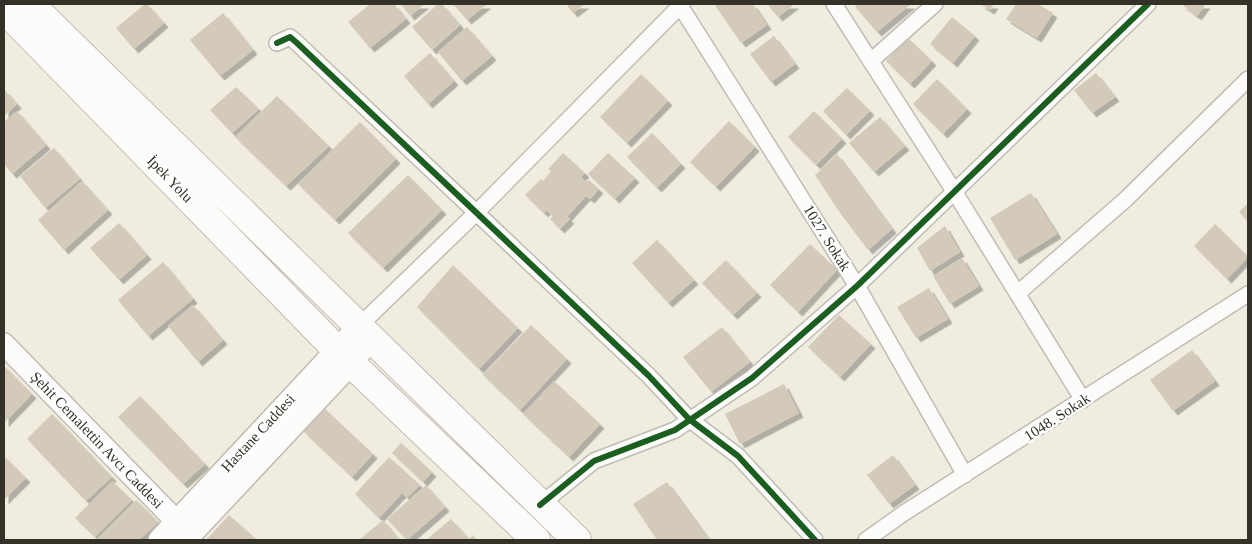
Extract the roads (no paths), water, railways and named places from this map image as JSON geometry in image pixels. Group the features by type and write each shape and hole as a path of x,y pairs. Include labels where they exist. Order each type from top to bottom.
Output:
{"highway":[{"path":"30,4 577,540"},
{"name":"İpek Yolu","path":"4,10 344,356 536,540"}],"main road":[{"name":"Hastane Caddesi","path":"159,540 182,534 365,333"},
{"name":"Şehit Cemalettin Avcı Caddesi","path":"4,344 182,534"}],"street":[{"path":"365,333 477,212 681,4"},
{"name":"1027. Sokak","path":"681,4 857,286 965,476"},
{"path":"834,4 954,191 1083,400"},
{"path":"871,61 935,4"},
{"path":"540,505 594,461 675,430 752,378 857,286 1148,4"},
{"path":"277,43 290,37 297,43 649,376 690,420 738,456 815,540"},
{"path":"1018,293 1126,198 1248,79"},
{"name":"1048. Sokak","path":"866,540 904,513 965,476 1248,294"}]}
